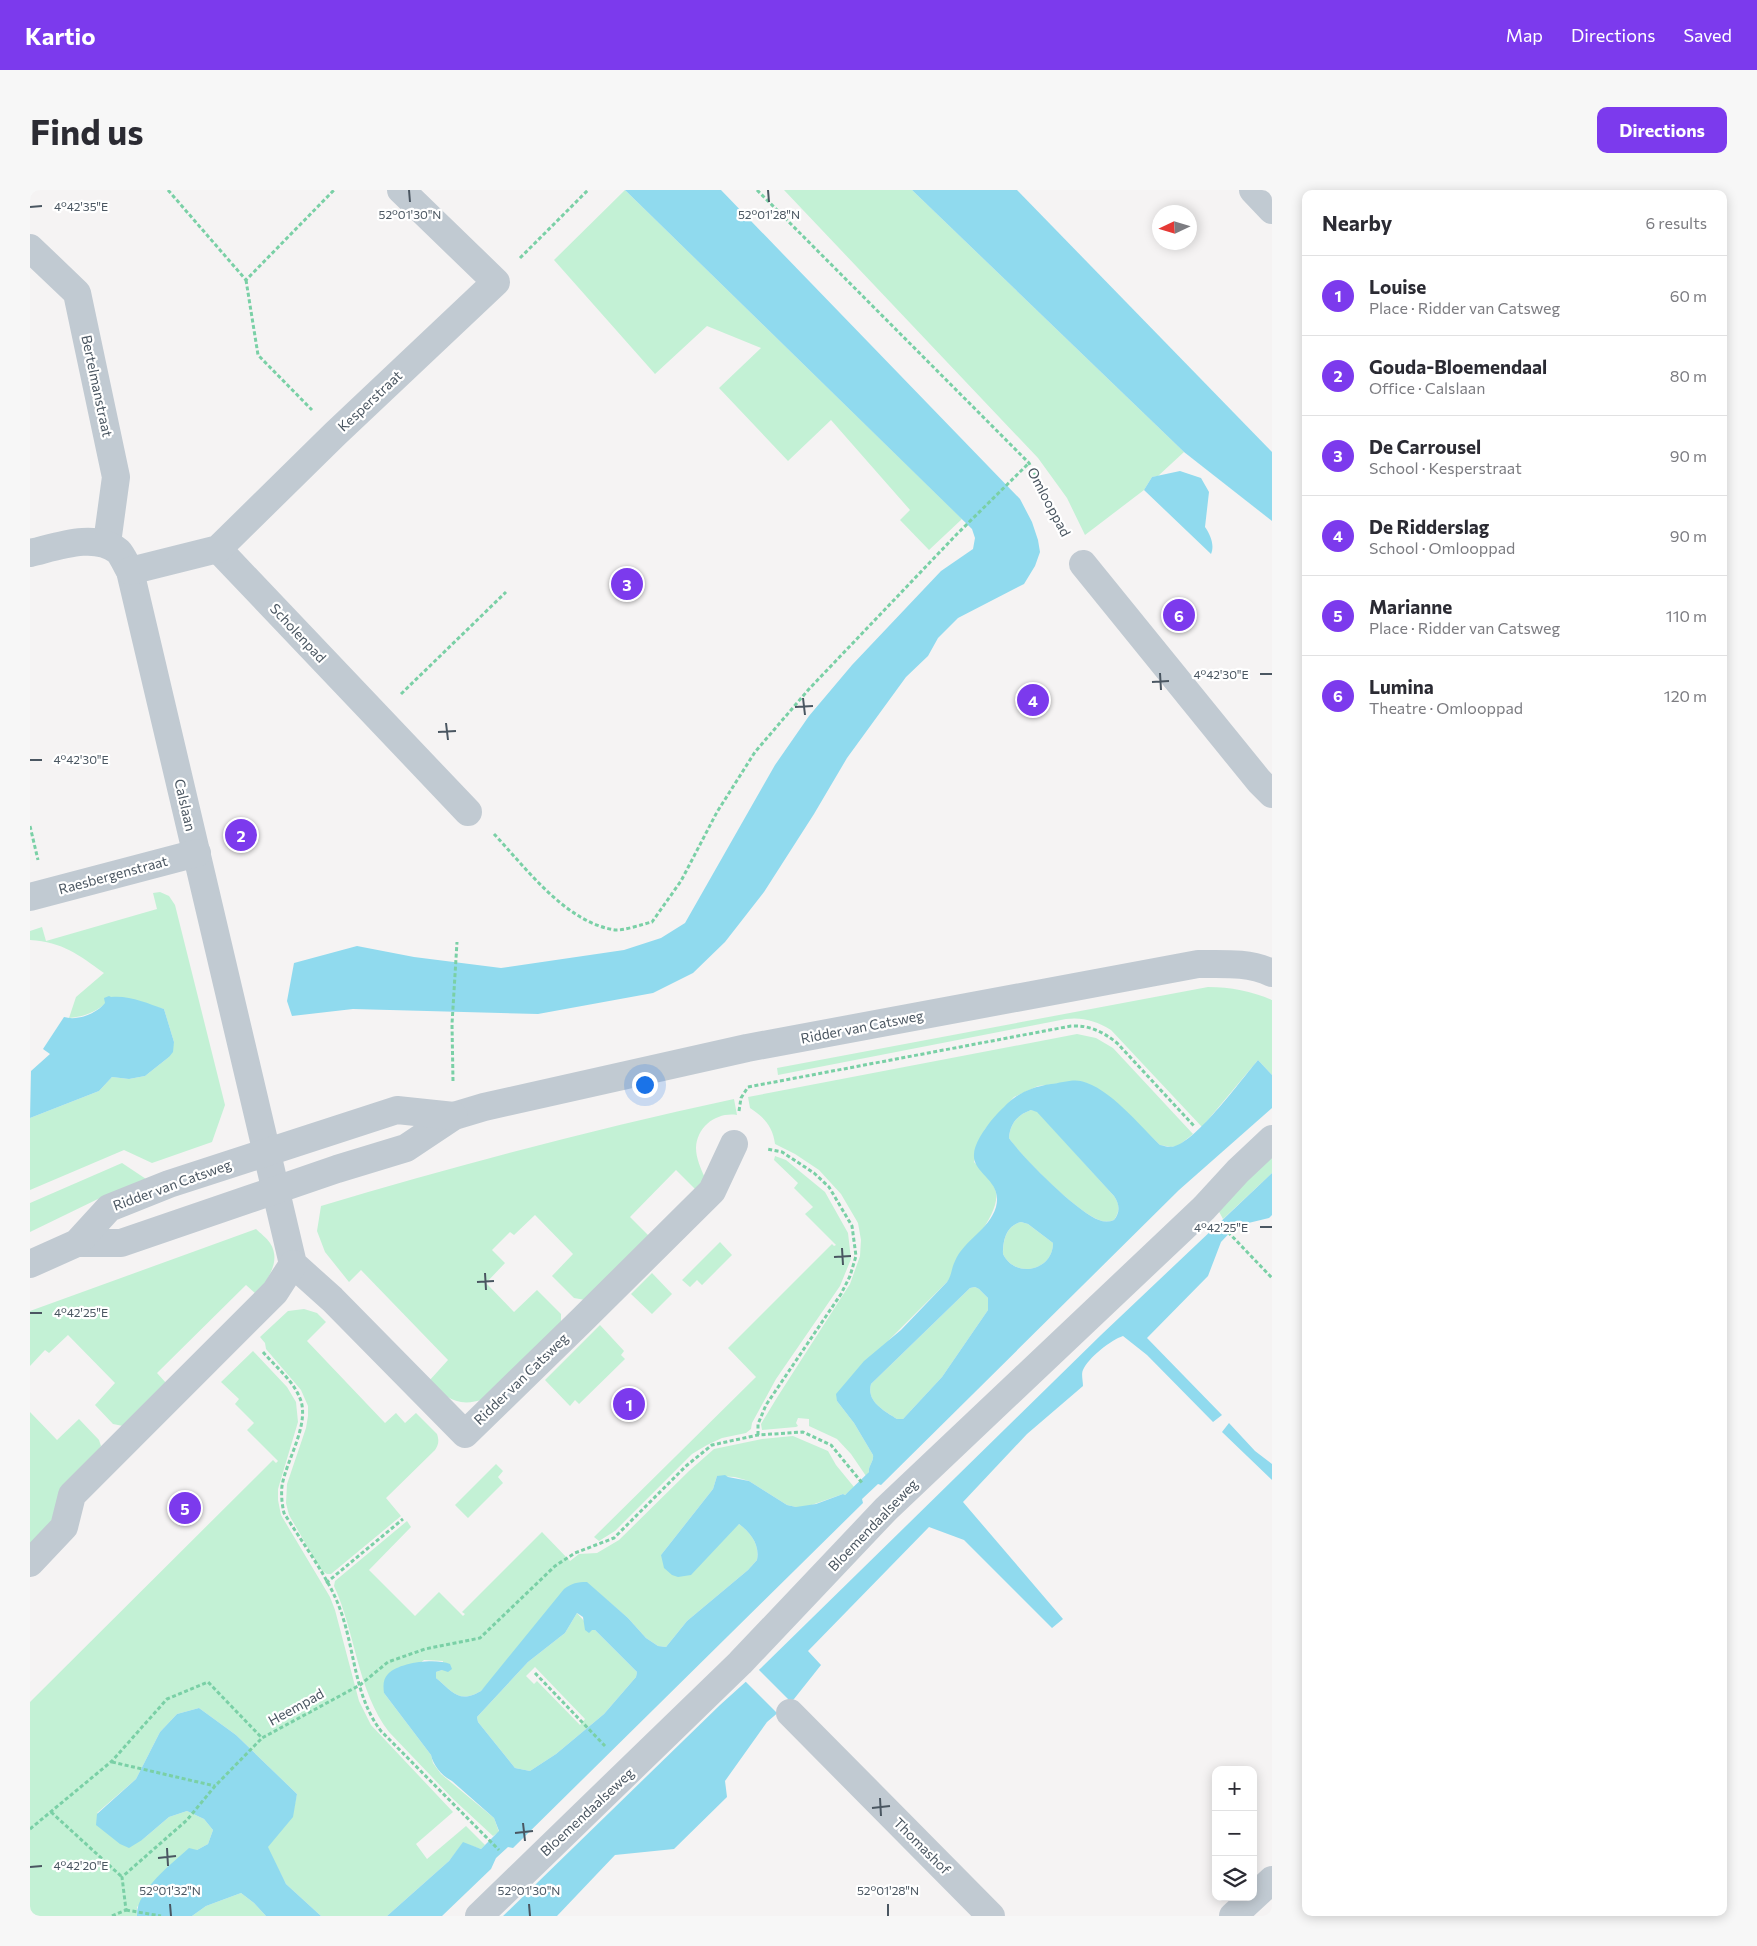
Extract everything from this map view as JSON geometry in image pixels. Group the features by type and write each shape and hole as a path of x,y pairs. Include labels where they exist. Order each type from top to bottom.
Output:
{"street":[{"path":"401,190 496,282"},
{"path":"1253,190 1272,210"},
{"name":"Bertelmanstraat","path":"30,248 77,293 116,477 107,543"},
{"name":"Kesperstraat","path":"218,550 335,434 496,282"},
{"path":"30,553 84,542 107,543"},
{"name":"Calslaan","path":"107,543 120,552 130,571 276,1189"},
{"path":"130,571 218,550"},
{"name":"Scholenpad","path":"218,550 468,812"},
{"path":"1083,564 1259,781 1272,794"},
{"name":"Raesbergenstraat","path":"30,897 197,853"},
{"name":"Ridder van Catsweg","path":"30,1264 77,1243 121,1243 276,1189 406,1148 454,1116 493,1105 747,1048 1198,964 1234,963 1263,969 1272,973"},
{"name":"Ridder van Catsweg","path":"77,1243 108,1208 166,1185 397,1110 454,1116"},
{"name":"Bloemendaalseweg","path":"479,1916 740,1663 886,1509 1204,1208 1272,1139"},
{"name":"Ridder van Catsweg","path":"293,1264 332,1299 465,1434 712,1191 734,1144"},
{"path":"30,1563 64,1527 72,1496 274,1292 293,1264 276,1189"},
{"name":"Thomashof","path":"790,1713 991,1916"},
{"path":"1233,1916 1272,1880"}],"path":[{"path":"168,190 246,280 258,355 335,434"},
{"path":"246,280 334,190"},
{"path":"496,282 588,190"},
{"name":"Omlooppad","path":"757,190 1029,463 1083,564"},
{"path":"468,812 475,814 558,901 585,920 616,930 652,922 681,881 717,812 755,752 809,689 957,534 1029,463"},
{"path":"377,718 506,592"},
{"path":"454,1116 452,1024 457,942"},
{"path":"748,1087 1070,1026 1080,1026 1105,1033 1117,1042 1195,1127"},
{"path":"747,1048 748,1087 740,1098 734,1144 782,1152 814,1173 829,1187 852,1226 856,1256 850,1276 841,1294 766,1405 758,1424 758,1435"},
{"path":"1223,1227 1272,1278"},
{"path":"241,1325 296,1390 301,1399 302,1414 300,1428 282,1485 281,1500 284,1513 340,1608 364,1702 381,1731 476,1827"},
{"name":"Heempad","path":"30,1829 112,1762 167,1699 208,1682 262,1738 360,1685 388,1662 425,1649 480,1638 555,1566 575,1553 614,1538 686,1466 712,1445 758,1435 803,1432 831,1445 858,1479"},
{"path":"326,1583 403,1519"},
{"path":"535,1673 583,1723"},
{"path":"122,1877 187,1820 216,1786 262,1738"},
{"path":"112,1762 216,1786"},
{"path":"51,1812 122,1877 126,1910"},
{"path":"112,1916 126,1910 161,1916"}],"green space":[{"path":"625,190 962,519 929,550 900,520 910,510 831,420 788,461 719,388 761,348 707,326 655,374 554,260"},
{"path":"784,190 912,190 1184,452 1158,476 1152,477 1144,490 1085,535 1067,498 1038,458"},
{"path":"160,892 169,896 175,905 225,1105 212,1142 152,1163 124,1150 30,1190 30,1118 99,1091 112,1077 129,1079 145,1076 169,1057 174,1042 164,1009 114,997 93,1012 69,1018 76,997 104,973 70,951 52,943 30,940 30,931 42,927 46,941 157,909 153,893"},
{"path":"1208,987 1241,990 1272,1000 1272,1075 1258,1060 1202,1127 1111,1030 1084,1019 1066,1019 778,1075 777,1068"},
{"path":"1077,1034 1096,1038 1113,1048 1193,1134 1178,1146 1160,1145 1142,1128 1081,1081 1038,1086 1014,1097 985,1129 974,1162 989,1178 995,1189 994,1208 989,1219 953,1269 951,1277 947,1282 890,1339 837,1401 854,1423 873,1455 869,1472 866,1476 851,1454 837,1439 809,1426 809,1419 798,1418 796,1423 798,1426 796,1427 762,1430 761,1424 850,1284 860,1256 861,1240 858,1223 841,1194 819,1170 795,1154 775,1144 772,1132 764,1119 750,1108 748,1097"},
{"path":"734,1099 737,1115 722,1116 709,1122 697,1140 696,1152 705,1178 697,1191 676,1170 630,1217 650,1237 585,1300 574,1298 552,1276 573,1254 535,1215 514,1235 510,1232 492,1250 505,1263 486,1283 514,1312 537,1290 561,1314 561,1323 484,1399 475,1402 453,1400 429,1381 448,1360 361,1270 349,1282 325,1252 317,1231 321,1206 527,1148"},
{"path":"1031,1110 1037,1111 1114,1196 1118,1208 1114,1220 1106,1222 1099,1220 1077,1207 1037,1171 1009,1138 1011,1128 1018,1117"},
{"path":"775,1156 786,1160 825,1192 848,1233 851,1259 840,1286 776,1379 752,1423 751,1429 746,1433 722,1438 692,1454 615,1531 599,1541 594,1537 756,1377 728,1348 832,1244 836,1245 805,1214 813,1207 794,1188 798,1183 774,1160"},
{"path":"1272,1156 1272,1173 1223,1219 1217,1208"},
{"path":"122,1163 149,1181 100,1198 30,1232 30,1203"},
{"path":"1021,1222 1028,1224 1053,1243 1047,1260 1032,1268 1016,1267 1003,1254 1006,1234 1012,1227"},
{"path":"256,1229 270,1243 274,1257 269,1277 257,1295 246,1285 157,1373 167,1384 123,1426 113,1424 95,1405 115,1383 68,1335 49,1353 45,1350 30,1366 30,1311"},
{"path":"720,1242 732,1255 702,1285 697,1280 690,1287 682,1280"},
{"path":"652,1273 672,1294 652,1314 631,1294"},
{"path":"975,1287 988,1298 988,1310 942,1377 903,1419 897,1419 882,1409 871,1396 871,1384 970,1288"},
{"path":"304,1309 317,1313 326,1322 307,1341 385,1423 396,1413 405,1423 416,1413 437,1434 438,1440 435,1450 386,1498 401,1516 331,1574 321,1570 289,1515 286,1503 287,1484 306,1428 308,1406 301,1390 266,1349 265,1343 260,1337 288,1311"},
{"path":"600,1325 624,1351 621,1355 625,1359 579,1404 575,1400 570,1406 545,1380"},
{"path":"253,1351 287,1387 296,1402 298,1422 278,1489 281,1515 330,1597 359,1701 371,1725 453,1812 416,1844 427,1859 466,1826 485,1845 481,1849 463,1843 449,1861 387,1916 321,1916 286,1884 267,1847 292,1817 297,1794 236,1735 199,1708 177,1714 160,1732 136,1779 97,1813 142,1840 169,1817 187,1811 204,1819 213,1830 208,1844 197,1850 137,1907 137,1916 30,1916 30,1702 273,1460 276,1463 278,1461 247,1430 254,1423 235,1404 239,1399 221,1382"},
{"path":"30,1412 57,1440 79,1419 99,1440 101,1446 56,1517 30,1547"},
{"path":"793,1436 828,1451 836,1465 854,1487 845,1495 843,1494 806,1507 796,1507 787,1505 749,1481 735,1477 717,1476 713,1489 661,1555 739,1524 747,1531 756,1544 757,1560 748,1570 687,1621 666,1647 658,1646 646,1638 628,1618 587,1583 481,1691 467,1696 457,1695 436,1678 436,1672 442,1670 443,1661 424,1660 384,1693 431,1755 433,1763 441,1774 494,1818 499,1832 493,1836 453,1799 389,1732 378,1716 363,1680 347,1623 334,1586 335,1581 407,1521 411,1527 369,1570 415,1616 439,1592 463,1616 465,1614 462,1612 542,1532 570,1561 579,1554 597,1553 619,1540 714,1449 762,1439"},
{"path":"496,1464 503,1471 498,1477 503,1483 468,1518 455,1505"},
{"path":"577,1613 592,1630 595,1630 637,1672 636,1677 604,1714 556,1754 530,1771 515,1768 478,1722 477,1717 528,1662 565,1633","holes":["535,1667 585,1719 580,1725 537,1681 534,1684 526,1676"]},
{"path":"241,1893 266,1916 192,1916 206,1906"}],"water":[{"path":"625,190 721,190 1020,499 1032,522 1038,540 1040,552 1035,566 1024,584 958,618 938,638 928,656 906,677 847,758 764,892 725,942 693,973 653,993 538,1014 353,1009 292,1016 287,1001 294,963 357,946 414,957 501,968 624,950 661,938 685,923 775,765 809,716 852,665 941,571 973,549 975,538 972,529"},
{"path":"912,190 1017,190 1272,452 1272,521 1184,452"},
{"path":"1180,471 1201,478 1209,492 1205,527 1212,543 1211,554 1144,490 1152,477"},
{"path":"109,996 131,998 164,1009 174,1042 173,1052 145,1076 129,1079 112,1077 99,1091 30,1118 31,1071 50,1054 43,1049 64,1017 75,1018 92,1013 105,1003 104,998"},
{"path":"1258,1060 1272,1075 1272,1108 1179,1190 881,1485 878,1484 862,1499 863,1503 513,1848 508,1847 496,1858 491,1869 442,1916 387,1916 449,1861 463,1842 481,1849 499,1831 494,1818 438,1770 431,1755 384,1693 385,1678 388,1674 400,1667 418,1662 444,1662 450,1664 452,1669 448,1672 442,1670 436,1672 436,1678 457,1695 473,1695 481,1691 564,1589 580,1582 587,1582 628,1618 646,1638 658,1646 666,1647 687,1621 748,1570 757,1560 758,1555 754,1540 739,1524 691,1575 678,1577 672,1575 664,1568 661,1555 713,1489 717,1476 725,1475 749,1481 787,1505 796,1507 816,1504 843,1494 845,1495 869,1472 873,1455 854,1423 837,1401 836,1394 864,1361 901,1330 947,1282 959,1254 993,1215 997,1198 995,1190 978,1167 974,1154 981,1135 990,1122 1009,1102 1020,1094 1044,1085 1074,1080 1081,1081 1103,1091 1113,1099 1160,1145 1173,1147 1195,1133 1207,1121","holes":["1031,1110 1037,1112 1114,1196 1118,1208 1114,1220 1106,1222 1099,1220 1078,1207 1051,1184 1016,1147 1009,1138 1011,1128 1018,1117","1021,1222 1028,1224 1053,1243 1047,1260 1040,1265 1024,1269 1016,1267 1009,1262 1003,1254 1004,1244 1006,1234 1016,1224","975,1287 979,1289 988,1298 988,1310 942,1377 903,1419 897,1419 874,1401 871,1396 871,1384 970,1288","577,1613 583,1617 585,1630 589,1633 595,1630 637,1672 636,1677 604,1714 556,1754 530,1771 515,1768 478,1722 477,1717 528,1662 565,1633"]},
{"path":"1272,1173 1272,1215 1269,1218 1236,1226 1221,1242 1208,1276 1147,1338 1222,1415 1213,1422 1147,1355 1123,1336 1106,1345 1090,1360 1082,1372 1083,1386 1027,1434 963,1502 1063,1619 1052,1628 964,1540 929,1527 808,1651 821,1665 794,1699 767,1722 725,1781 727,1797 674,1849 615,1855 557,1916 503,1916 720,1705 761,1668 1101,1335"},
{"path":"1229,1423 1255,1451 1272,1464 1272,1480 1222,1432"},
{"path":"199,1708 236,1735 297,1794 293,1817 268,1847 286,1884 321,1916 266,1916 241,1893 206,1906 192,1916 137,1916 138,1906 142,1897 156,1878 189,1848 197,1850 208,1844 213,1830 204,1819 187,1811 169,1817 142,1840 129,1848 120,1844 96,1825 97,1814 136,1779 160,1732 177,1714"}],"pier":[{"path":"757,1668 792,1703 779,1715 744,1680"}],"place":[{"name":"De Carrousel","path":"627,584"},
{"name":"Lumina","path":"1179,615"},
{"name":"De Ridderslag","path":"1033,700"},
{"name":"Gouda-Bloemendaal","path":"241,835"},
{"name":"Louise","path":"629,1404"},
{"name":"Marianne","path":"185,1508"}]}
